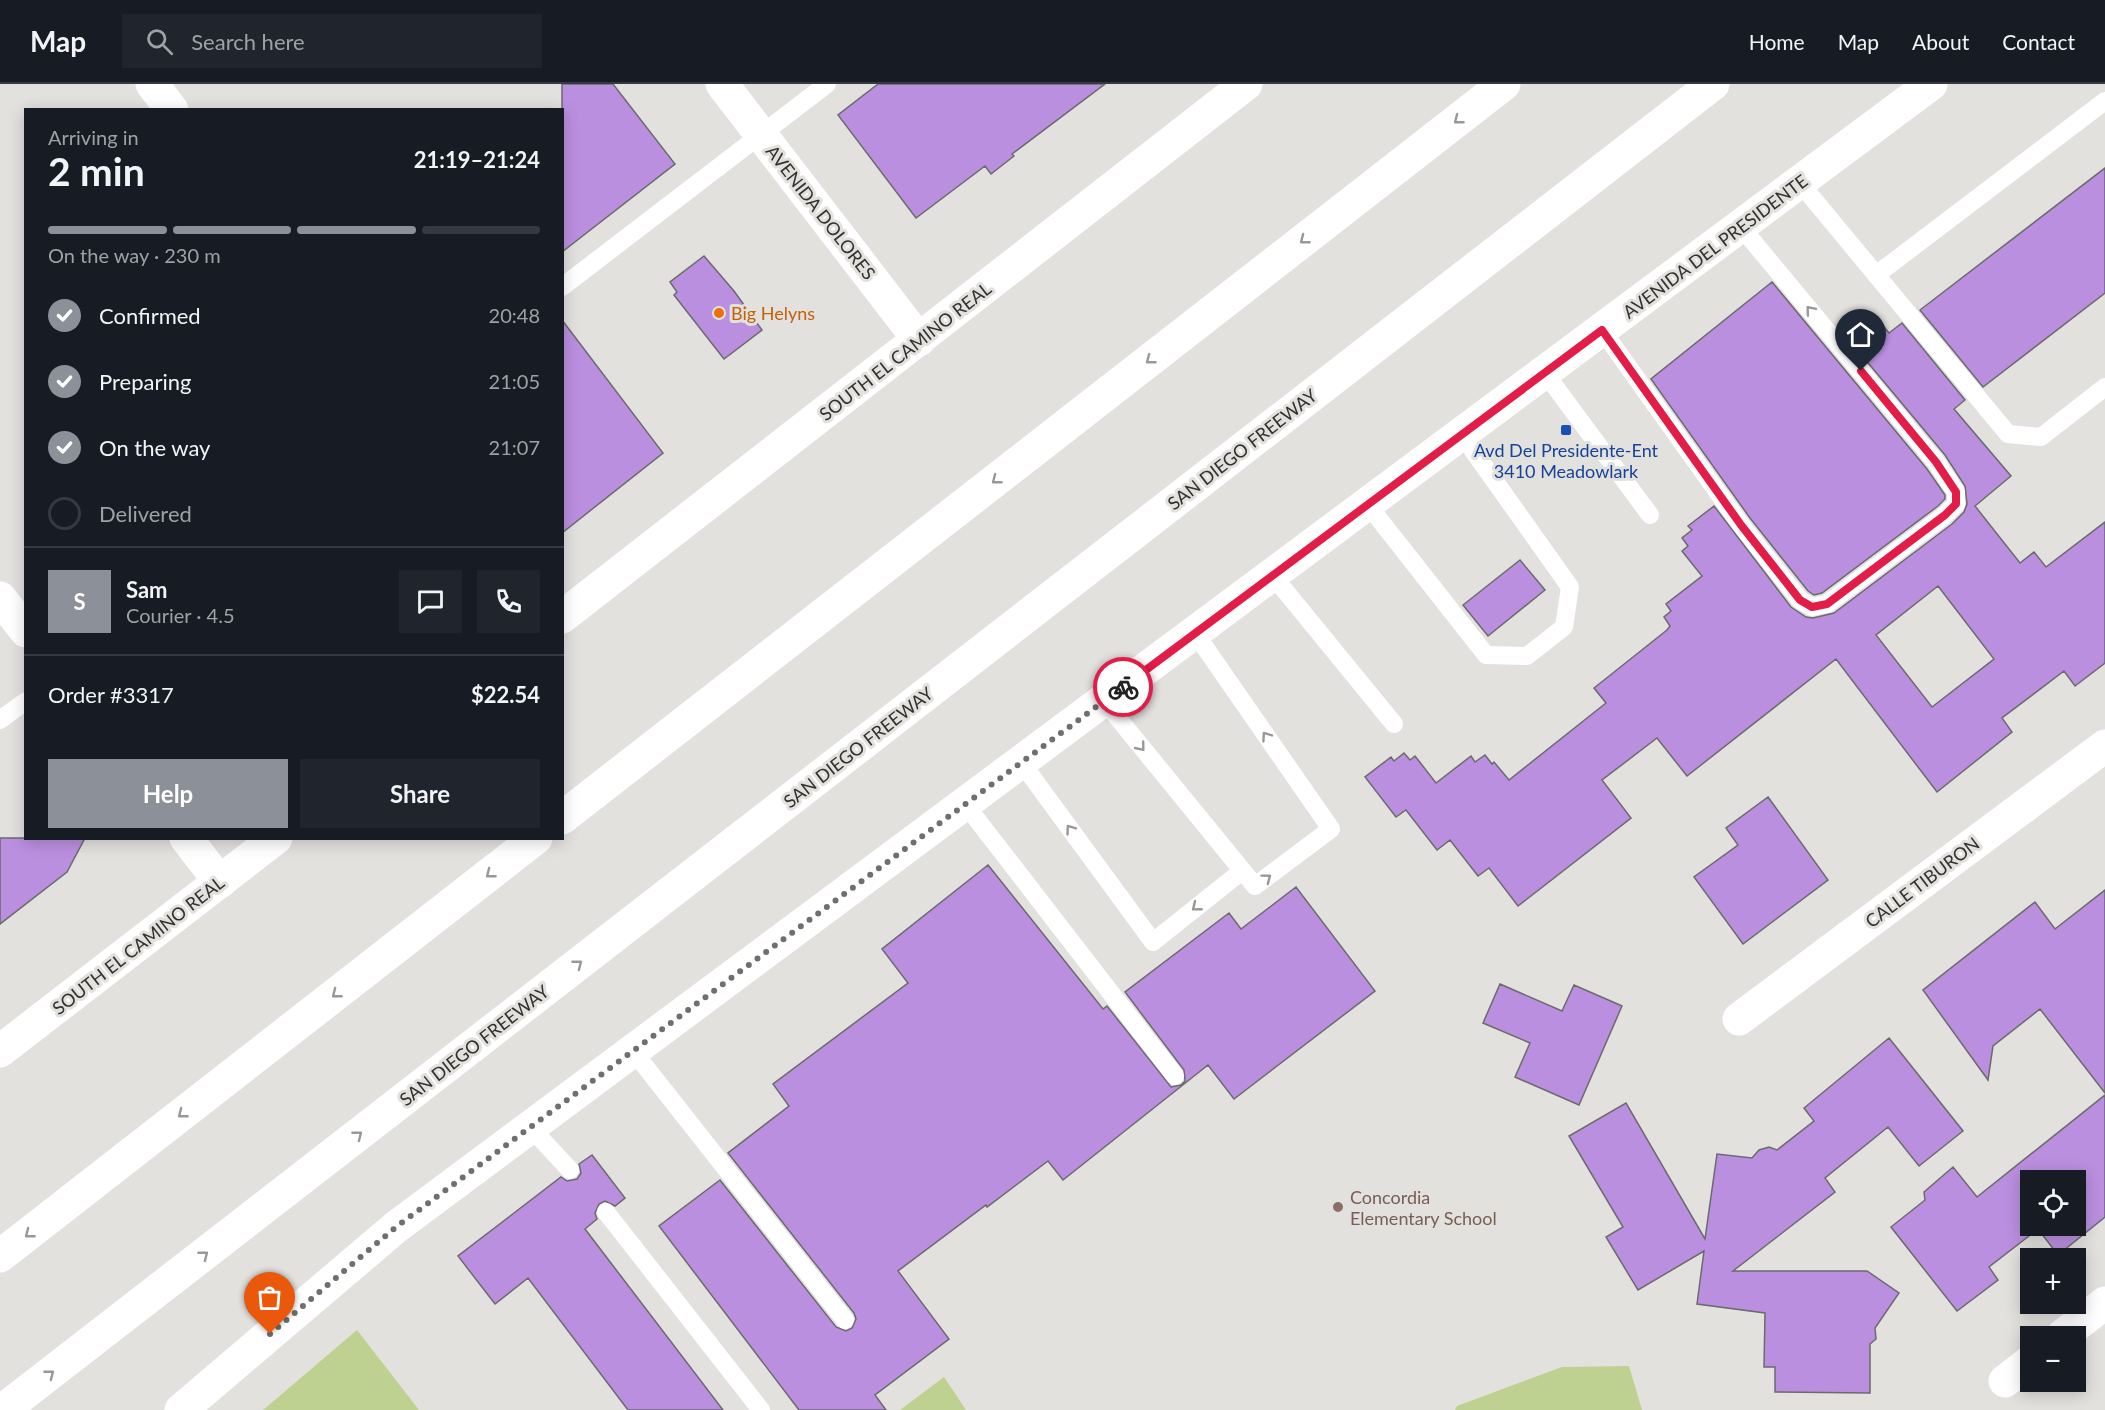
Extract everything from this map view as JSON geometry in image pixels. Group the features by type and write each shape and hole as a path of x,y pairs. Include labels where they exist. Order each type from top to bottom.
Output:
{"main road":[{"path":"152,84 170,108"},
{"name":"AVENIDA DOLORES","path":"722,84 919,340"},
{"name":"SOUTH EL CAMINO REAL","path":"564,615 1246,84"},
{"path":"564,816 1504,84"},
{"name":"SAN DIEGO FREEWAY","path":"3,1410 1713,84"},
{"name":"AVENIDA DEL PRESIDENTE","path":"181,1410 396,1227 1931,84"},
{"path":"0,598 24,628"},
{"name":"CALLE TIBURON","path":"1739,1019 2105,746"},
{"path":"188,840 220,882"},
{"name":"SOUTH EL CAMINO REAL","path":"0,1051 273,840"},
{"path":"0,1256 533,840"},
{"path":"2075,1326 2105,1303"},
{"path":"2005,1382 2020,1370"}],"lane":[{"path":"564,285 827,84"},
{"path":"1876,275 2105,101"},
{"path":"1800,183 2008,434 2040,437 2105,387"},
{"path":"1602,330 1741,525 1800,600 1812,607 1827,604 1945,515 1956,504 1956,492 1936,462 1741,226"},
{"path":"1545,373 1650,515"},
{"path":"1368,505 1486,655 1527,656 1563,627 1570,587 1462,435"},
{"path":"1273,576 1394,724"},
{"path":"1104,701 1255,886 1332,829 1195,633"},
{"path":"0,720 24,702"},
{"path":"1021,762 1153,942 1242,871"},
{"path":"965,804 1175,1076"},
{"path":"633,1052 845,1320"},
{"path":"531,1127 570,1170"},
{"path":"606,1212 761,1410"}],"green space":[{"path":"357,1330 419,1410 263,1410"},
{"path":"1629,1366 1642,1410 1455,1410 1457,1406 1562,1367"},
{"path":"944,1377 966,1410 900,1410"}],"building":[{"path":"562,84 613,84 675,164 564,250 564,108 562,108"},
{"path":"878,84 1105,84 1012,154 1014,156 991,174 985,166 916,218 838,115"},
{"path":"2105,168 2105,293 1983,387 1920,310"},
{"name":"Big Helyns","path":"704,256 734,291 762,330 724,359 674,295 677,292 670,282"},
{"path":"1772,282 1927,469 1945,495 1945,499 1938,506 1822,593 1814,595 1808,591 1750,518 1651,379"},
{"path":"1876,317 1889,333 1902,323 1965,400 1954,409 2011,476 1975,506 2020,563 2034,552 2046,567 2105,522 2105,663 2075,686 2064,671 2002,718 2012,732 1937,792 1836,659 1687,776 1657,738 1602,780 1631,818 1518,906 1489,868 1478,876 1450,840 1437,850 1406,810 1396,817 1365,777 1391,757 1394,761 1404,753 1410,760 1415,756 1436,783 1471,756 1475,762 1485,755 1509,780 1606,703 1594,688 1667,630 1670,626 1664,617 1671,611 1666,604 1702,576 1682,551 1688,546 1682,538 1692,530 1688,526 1714,506 1791,607 1806,617 1813,618 1834,613 1952,524 1964,512 1967,504 1965,486 1945,455 1849,340","holes":["1938,586 1994,659 1932,707 1876,635"]},
{"path":"564,323 663,453 564,531"},
{"path":"1520,560 1545,590 1488,636 1463,605"},
{"path":"1768,797 1828,880 1743,944 1694,877 1738,845 1726,828"},
{"path":"0,838 84,840 67,872 0,924"},
{"path":"988,865 1103,1009 1107,1006 1171,1087 1181,1085 1185,1081 1184,1070 1125,992 1229,913 1241,929 1296,887 1375,991 1234,1099 1208,1065 1063,1180 1048,1161 987,1207 986,1205 898,1271 949,1339 875,1395 886,1410 799,1410 659,1226 720,1180 836,1327 846,1331 852,1328 856,1319 854,1313 728,1153 789,1106 773,1084 908,983 882,949"},
{"path":"2105,890 2105,1093 2040,1009 1993,1046 1988,1080 1923,990 2035,902 2055,929"},
{"path":"1500,984 1562,1011 1574,985 1622,1006 1579,1105 1515,1077 1530,1043 1483,1023"},
{"path":"1889,1038 1963,1131 1919,1166 1888,1127 1825,1178 1835,1192 1733,1271 1867,1271 1899,1293 1875,1328 1876,1339 1870,1344 1870,1393 1775,1392 1775,1367 1764,1367 1765,1313 1697,1304 1704,1251 1638,1290 1606,1237 1623,1227 1569,1136 1626,1103 1705,1239 1717,1154 1752,1158 1759,1150 1769,1147 1777,1150 1814,1121 1804,1108"},
{"path":"2105,1095 2105,1217 2086,1232 2086,1170 2020,1170 2020,1236 2029,1236 1989,1267 1998,1280 1957,1311 1891,1227 1925,1200 1924,1192 1953,1167 1977,1197"},
{"path":"592,1155 625,1198 615,1206 605,1201 599,1204 595,1213 597,1219 585,1229 723,1410 628,1410 528,1278 495,1304 458,1256 561,1177 567,1181 577,1179 581,1173 579,1164"},
{"path":"2043,1236 2082,1236 2067,1248 2053,1248"}],"way so far":[{"path":"270,1334 396,1227 1123,687"}],"place":[{"name":"Big Helyns","path":"719,313"},
{"name":"Avd Del Presidente-Ent 3410 Meadowlark","path":"1566,430"},
{"name":"Concordia Elementary School","path":"1338,1207"}],"route":[{"path":"1123,687 1602,330 1741,525 1800,600 1812,607 1827,604 1945,515 1956,504 1956,492 1936,462 1861,371"}]}
